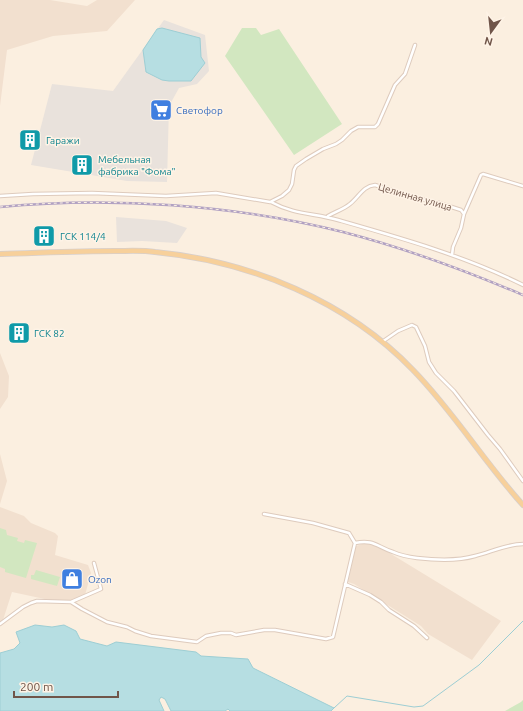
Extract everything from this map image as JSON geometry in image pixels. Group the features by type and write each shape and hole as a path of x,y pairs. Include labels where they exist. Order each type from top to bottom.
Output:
{"main road":[{"path":"0,254 154,251 184,255 214,261 263,276 312,296 368,330 413,369 440,400 506,486 523,505"}],"street":[{"path":"270,202 282,196 289,190 296,166 306,158 336,144 350,131 358,127 375,127 378,124 395,85 405,74 415,45"},
{"path":"452,255 453,247 461,228 464,214 481,175 483,174 523,186"},
{"name":"Целинная улица","path":"328,217 351,204 364,189 370,185 375,185 439,203 461,210 464,214"},
{"path":"0,196 92,193 166,196 216,193 270,202 290,211 328,217 452,255 500,273 523,285"},
{"path":"382,342 406,327 412,325 416,327 425,346 429,362 436,373 454,391 500,448 523,481"},
{"path":"72,602 107,622 127,627 151,636 197,642 206,636 221,633 231,633 236,635 264,630 275,630 326,639 333,637 355,543 349,533 313,523 264,514"},
{"path":"355,543 364,541 370,542 392,552 417,558 451,559 473,557 514,544 523,544"},
{"path":"0,624 30,603 37,601 72,602 101,588 94,564"},
{"path":"345,584 370,595 381,602 389,610 414,626 427,638"}],"shaded area":[{"path":"0,0 50,0 87,6 97,0 135,0 107,31 53,36 7,50 0,106"},
{"path":"164,20 205,35 209,71 197,84 179,88 169,106 167,182 127,181 31,165 52,84 113,91"},
{"path":"116,217 166,221 187,228 177,243 142,241 117,242"},
{"path":"0,353 9,376 8,397 0,409"},
{"path":"0,454 7,481 0,504"},
{"path":"0,507 24,516 31,523 55,533 58,536 55,555 88,565 91,573 85,595 72,601 54,601 12,592 3,620 0,623"},
{"path":"365,543 378,546 501,621 472,660 428,634 421,626 354,584 348,582 356,546"}],"green space":[{"path":"242,28 256,28 261,35 279,29 342,124 294,155 225,56"},
{"path":"0,528 6,530 7,535 18,538 17,541 24,543 25,540 37,543 26,578 5,572 5,569 0,567"},
{"path":"36,570 60,577 57,586 31,579 31,575 34,575"},
{"path":"523,700 523,711 505,711 521,702"}],"water":[{"path":"162,28 200,38 201,57 205,63 191,81 162,80 146,72 143,50 157,29"},
{"path":"35,625 52,627 64,625 76,631 80,639 107,646 116,642 196,652 201,656 248,659 253,668 334,708 331,711 230,711 228,709 225,711 171,711 165,699 161,697 159,700 164,711 0,711 0,653 14,649 20,643 16,632"}],"waterway":[{"path":"334,708 347,696 414,707 423,706 479,665 523,621"}],"railway":[{"path":"0,207 85,202 129,203 173,205 260,215 343,232 389,245 456,268 523,295"}],"place":[{"name":"Светофор","path":"161,110"},
{"name":"Гаражи","path":"30,140"},
{"name":"Мебельная фабрика \"Фома\"","path":"82,165"},
{"name":"ГСК 114/4","path":"44,236"},
{"name":"ГСК 82","path":"19,333"},
{"name":"Ozon","path":"72,579"}]}
